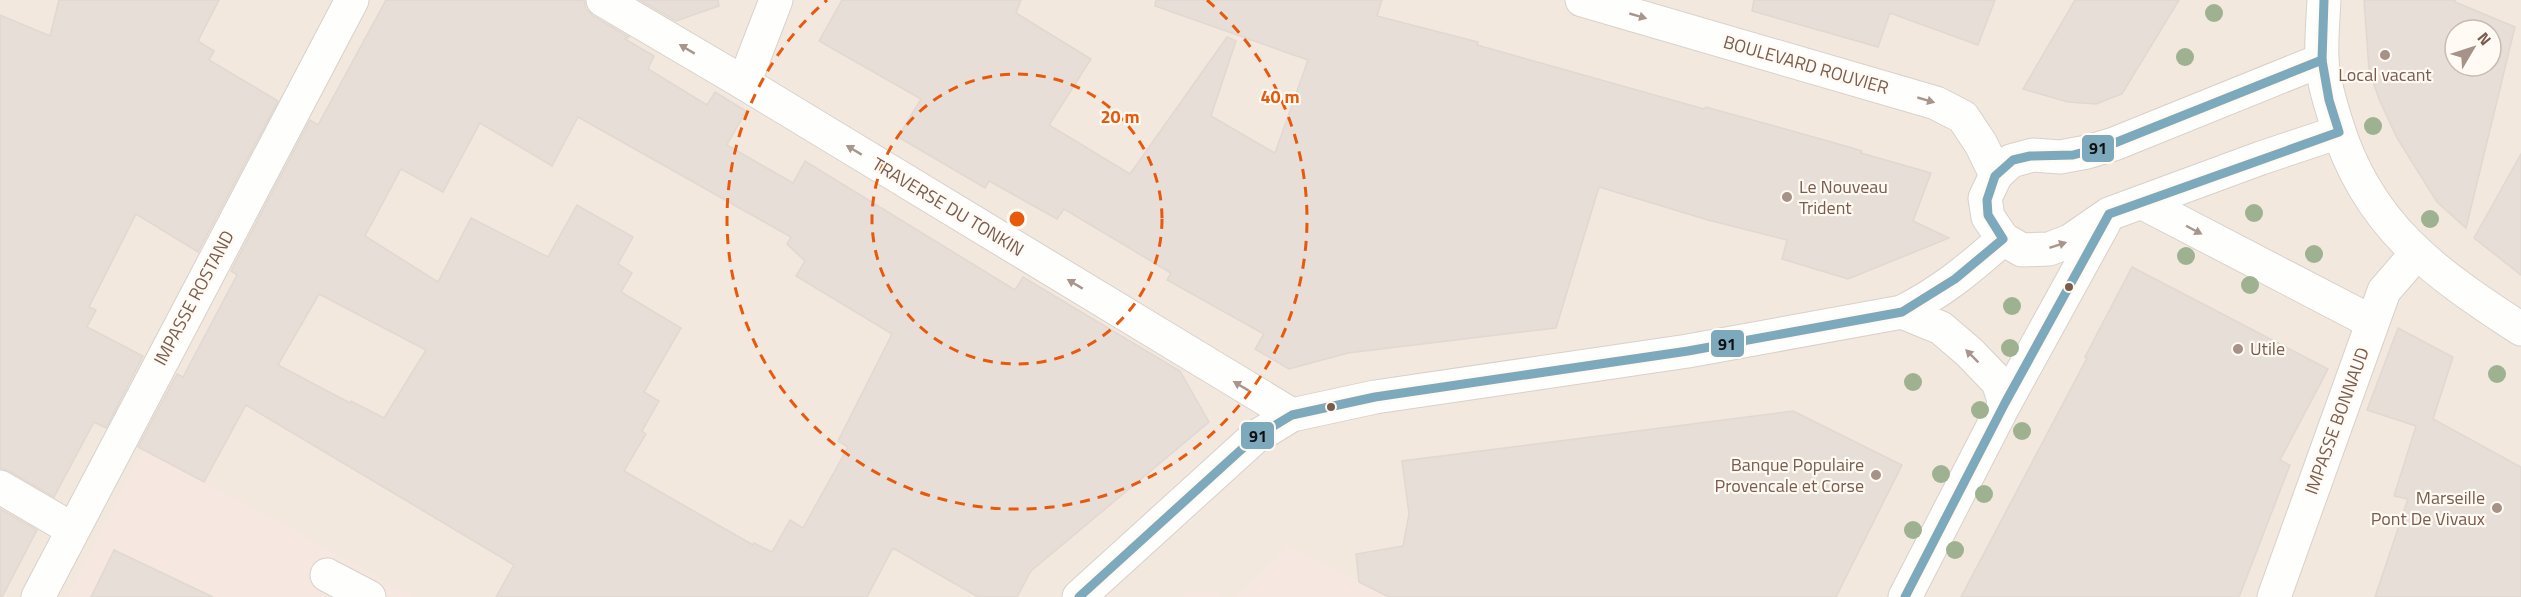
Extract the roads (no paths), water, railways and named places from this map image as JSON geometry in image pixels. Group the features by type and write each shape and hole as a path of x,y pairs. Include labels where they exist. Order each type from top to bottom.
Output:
{"street":[{"name":"IMPASSE ROSTAND","path":"38,597 352,0"},
{"name":"TRAVERSE DU TONKIN","path":"603,0 1292,415"},
{"path":"744,83 776,0"},
{"name":"BOULEVARD ROUVIER","path":"1582,0 1936,103 1963,117 1981,144 1996,175"},
{"path":"2324,0 2322,60 2329,100 2355,175 2372,201 2416,254 2465,292 2521,329"},
{"path":"2322,60 2114,144 2060,157 2033,155 2011,160 1996,175 1985,198 1988,217 2003,239 2022,250 2049,249 2070,241 2109,214 2339,132"},
{"path":"2142,202 2372,322"},
{"path":"1905,597 2005,403 2109,214"},
{"path":"1079,597 1254,438 1292,415 1375,397 1688,351 1902,312 1932,297 1960,277 2003,239"},
{"name":"IMPASSE BONNAUD","path":"2274,597 2384,291 2416,254"},
{"path":"1902,312 1941,328 1969,352 1998,382 2005,403"},
{"path":"0,487 72,529"},
{"path":"327,575 369,597"}],"place":[{"name":"Local vacant","path":"2385,55"},
{"name":"Le Nouveau Trident","path":"1787,197"},
{"name":"Utile","path":"2238,349"},
{"name":"Banque Populaire Provencale et Corse","path":"1876,475"},
{"name":"Marseille Pont De Vivaux","path":"2497,508"}]}
